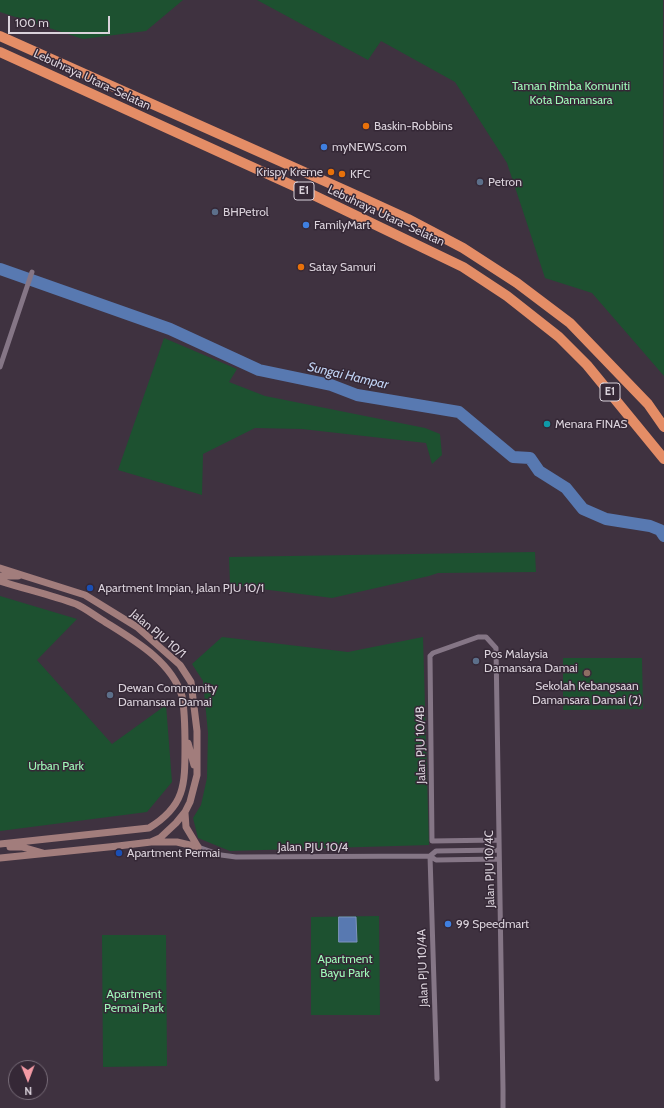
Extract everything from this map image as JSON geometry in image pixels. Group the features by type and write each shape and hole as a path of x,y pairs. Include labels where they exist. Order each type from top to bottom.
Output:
{"highway":[{"name":"Lebuhraya Utara–Selatan","path":"0,36 362,198 463,248 517,283 570,323 648,404 664,427"},
{"name":"Lebuhraya Utara–Selatan","path":"0,52 307,192 463,267 507,296 559,337 587,365 664,459"}],"street":[{"path":"0,367 32,272"},
{"name":"Jalan PJU 10/1","path":"0,568 85,595 137,627 180,665 191,682 194,694 196,731 196,775 193,792 185,812 169,831 151,842 0,858"},
{"path":"0,576 24,575"},
{"name":"Jalan PJU 10/1","path":"0,581 77,605 124,634 155,657 169,671 180,687 184,705 185,731 185,774 183,789 175,805 167,816 154,825 139,830 0,844"},
{"name":"Jalan PJU 10/4B","path":"496,648 486,637 478,637 433,653 430,656 432,841 499,840"},
{"name":"Jalan PJU 10/4C","path":"496,648 503,1108"},
{"path":"185,731 196,775"},
{"path":"185,812 186,827 198,847"},
{"path":"151,842 177,842 198,847"},
{"path":"0,848 22,847 44,854"},
{"name":"Jalan PJU 10/4","path":"198,847 221,855 236,857 430,856 436,860 500,859"},
{"name":"Jalan PJU 10/4","path":"430,856 436,851 499,850"},
{"name":"Jalan PJU 10/4A","path":"430,856 437,1079"}],"green space":[{"path":"0,0 183,0 146,31 83,39 0,12"},
{"name":"Taman Rimba Komuniti Kota Damansara","path":"257,0 663,0 664,376 592,293 545,278 507,163 455,82 381,41 368,60"},
{"path":"164,338 237,369 229,382 265,396 425,428 440,434 442,455 432,464 426,443 302,429 255,428 203,454 202,495 118,470"},
{"path":"535,552 536,572 438,573 332,598 230,585 229,557"},
{"name":"Urban Park","path":"0,596 77,619 37,660 112,744 166,705 172,782 147,812 0,831"},
{"path":"222,637 348,652 423,637 429,845 230,851 198,838 193,818 201,805 207,778 208,733 203,681 192,664"},
{"path":"563,658 642,658 643,709 563,710"},
{"name":"Apartment Bayu Park","path":"379,916 380,1015 311,1015 311,917"},
{"name":"Apartment Permai Park","path":"102,935 166,935 167,1066 103,1067"}],"water":[{"path":"339,917 356,917 357,942 339,942"}],"waterway":[{"name":"Sungai Hampar","path":"0,269 170,329 259,370 331,385 357,395 459,412 513,457 530,458 539,471 566,488 583,509 606,519 650,526 660,530 664,536"}],"place":[{"name":"Baskin-Robbins","path":"366,126"},
{"name":"myNEWS.com","path":"324,147"},
{"name":"Krispy Kreme","path":"331,172"},
{"name":"KFC","path":"342,174"},
{"name":"Petron","path":"480,182"},
{"name":"BHPetrol","path":"215,212"},
{"name":"FamilyMart","path":"306,225"},
{"name":"Satay Samuri","path":"301,267"},
{"name":"Menara FINAS","path":"547,424"},
{"name":"Apartment Impian, Jalan PJU 10/1","path":"90,588"},
{"name":"Pos Malaysia Damansara Damai","path":"476,661"},
{"name":"Sekolah Kebangsaan Damansara Damai (2)","path":"587,673"},
{"name":"Dewan Community Damansara Damai","path":"110,695"},
{"name":"Apartment Permai","path":"119,853"},
{"name":"99 Speedmart","path":"448,924"}]}
